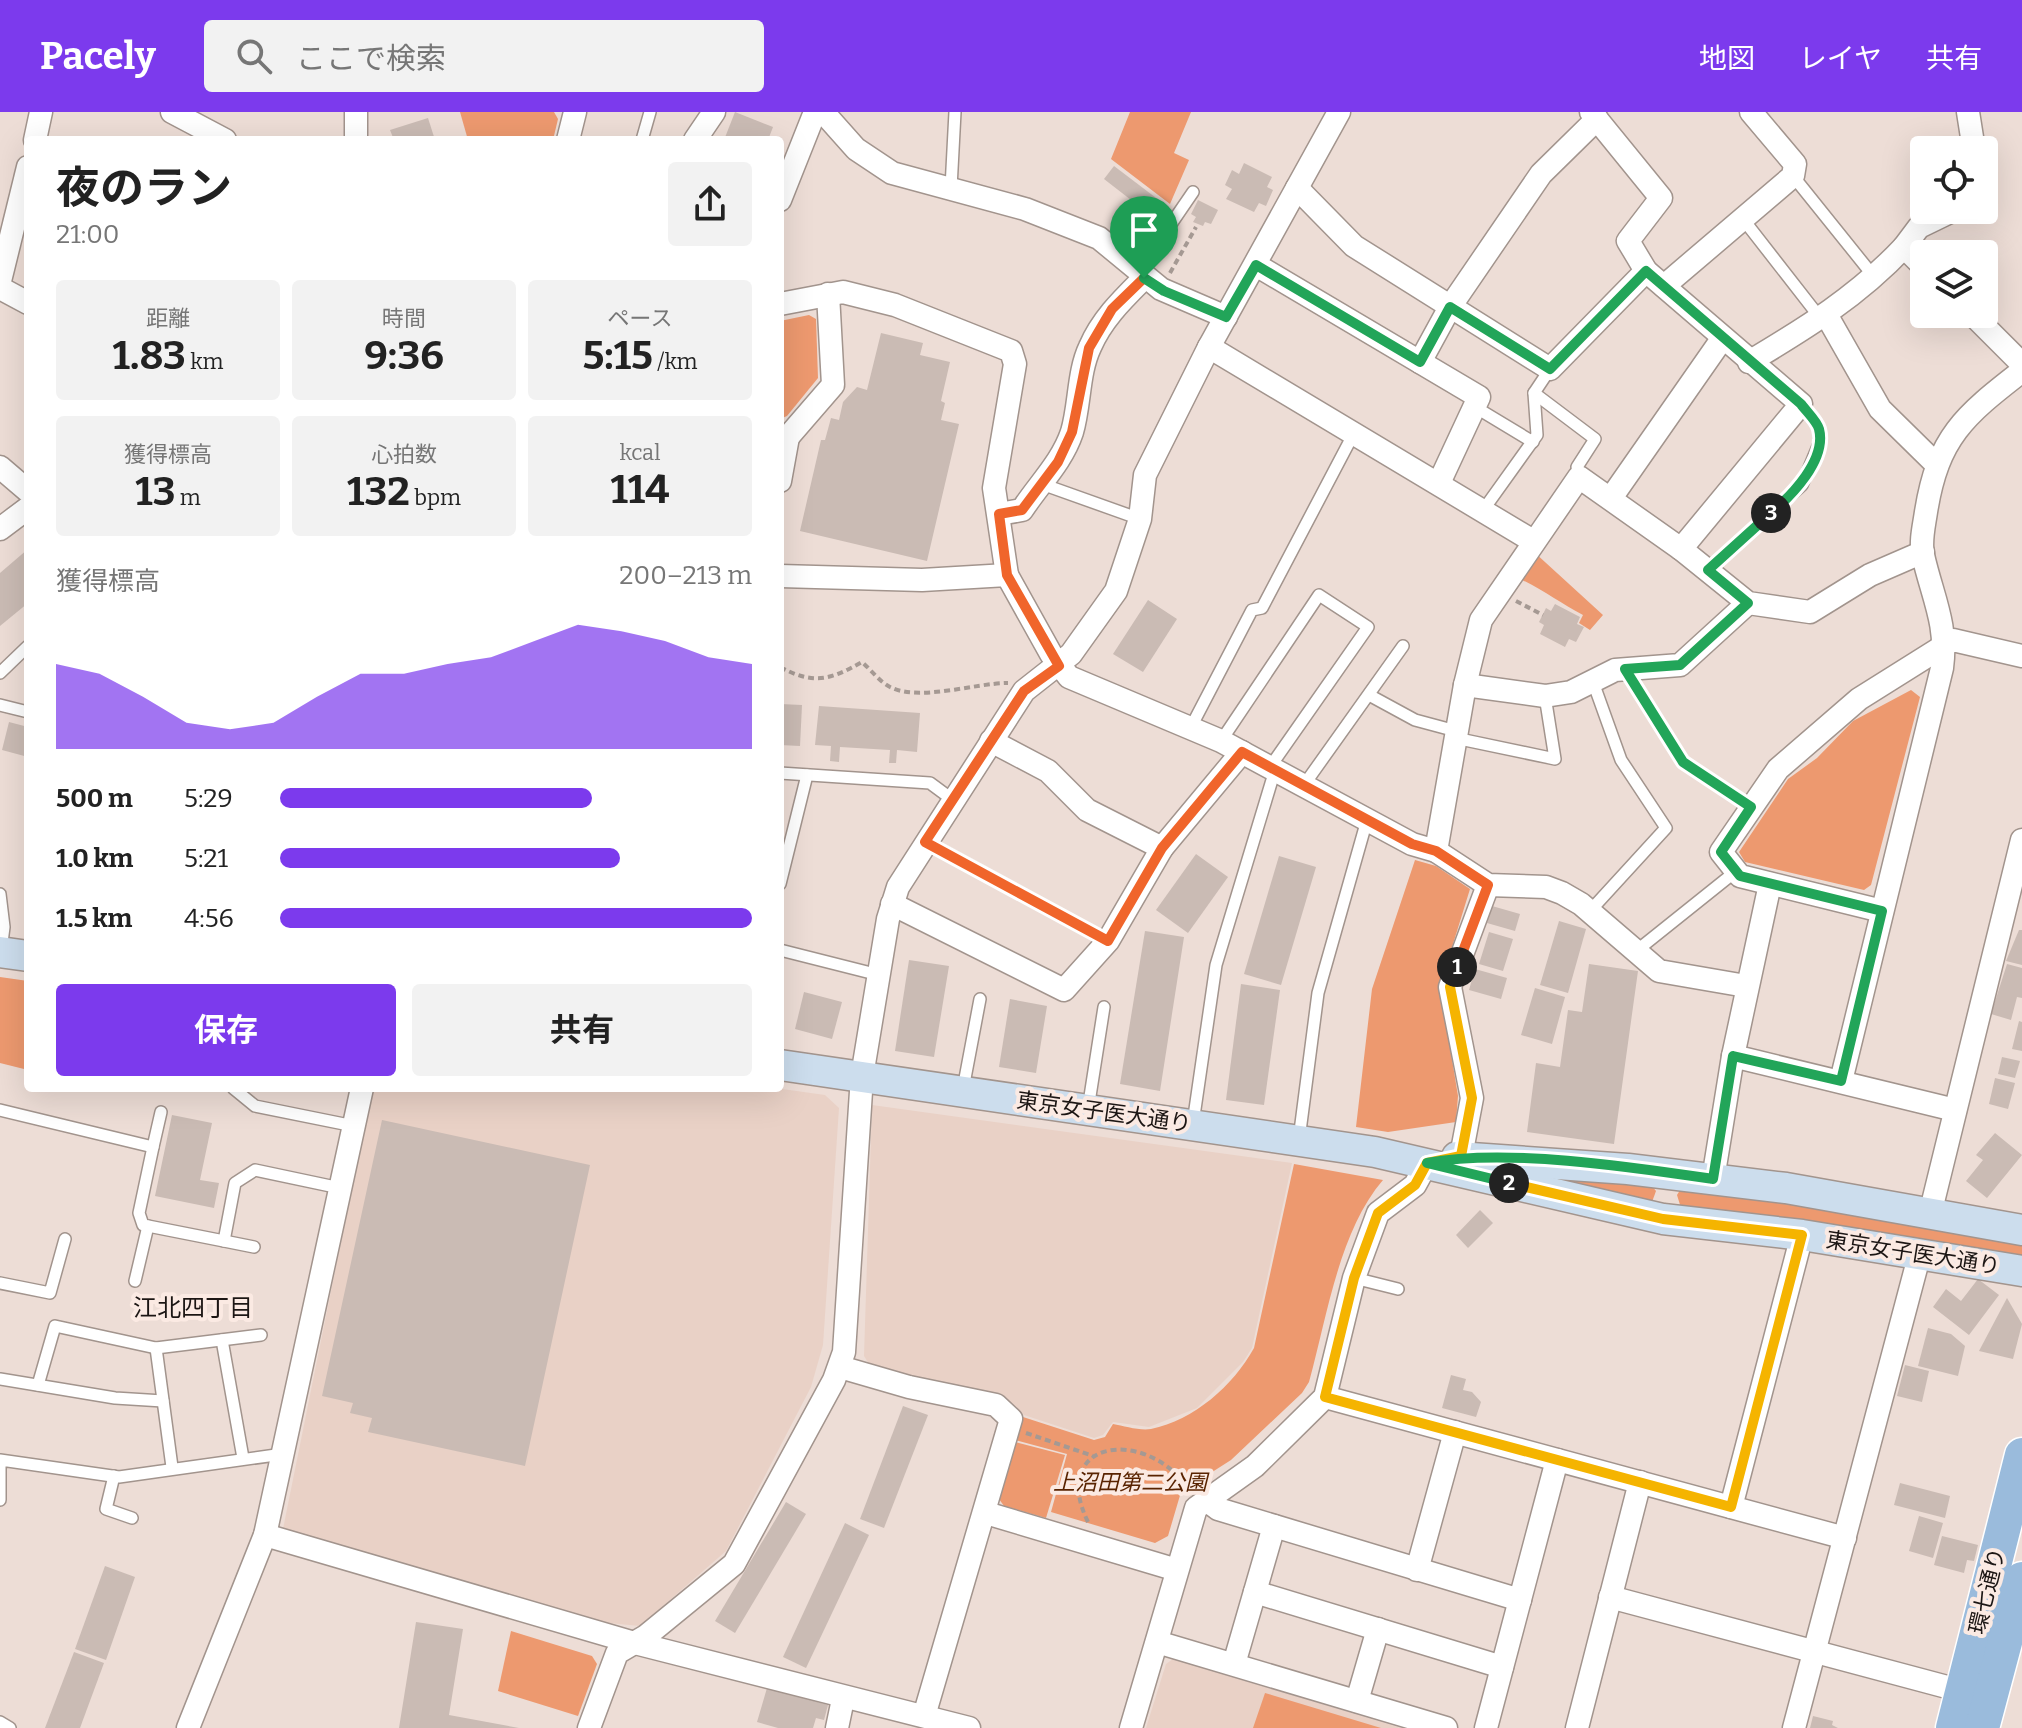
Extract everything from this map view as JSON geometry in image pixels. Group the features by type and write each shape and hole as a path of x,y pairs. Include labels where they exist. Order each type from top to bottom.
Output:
{"main road":[{"name":"環七通り","path":"1953,1728 2022,1455"},
{"name":"環七通り","path":"1982,1728 2017,1618 2022,1579"}],"street":[{"path":"36,136 41,112"},
{"path":"172,112 217,136"},
{"path":"569,136 575,112"},
{"path":"698,136 714,112"},
{"path":"784,190 815,112"},
{"path":"823,112 856,149 892,173 1025,209 1099,238 1148,280 1226,317"},
{"path":"589,1728 617,1653 631,1642 646,1636 734,1564 840,1367 853,1240 862,1076 892,904 925,842 1024,691 1071,654 1116,591 1140,519 1145,475 1209,347 1339,112"},
{"path":"1664,286 1793,176 1795,164 1751,112"},
{"path":"1968,112 1972,136"},
{"path":"351,113 355,136"},
{"path":"1420,362 1450,307 1541,174 1594,116 1661,198 1628,241 1646,271 1801,404 1681,549"},
{"path":"0,281 24,183"},
{"path":"1297,188 1354,246 1550,369 1646,271"},
{"path":"1749,362 1824,317 1875,278 1919,227 1925,224"},
{"path":"1904,247 1910,253"},
{"path":"1256,265 1479,397 1439,483"},
{"path":"999,514 1022,510 1039,483 1058,462 1072,432 1089,348 1112,309 1148,280"},
{"path":"0,288 24,301"},
{"path":"784,303 843,292 895,305 1011,351 1015,364 994,488 1007,575 1059,666 1069,677 1221,741 1412,844 1436,851 1488,885 1546,887 1562,893 1590,911 1659,971 1746,986"},
{"path":"784,437 833,385 828,294"},
{"path":"1824,317 1880,409 1937,465"},
{"path":"1986,328 2022,364"},
{"path":"1611,498 1722,339"},
{"path":"1209,347 1533,541"},
{"path":"1841,1081 1945,644 1923,552 1928,500 1937,465 1957,425 2022,371"},
{"path":"0,467 24,488"},
{"path":"1436,851 1465,685 1481,620 1579,477 1681,549 1748,603 1810,612 1870,575 1923,552"},
{"path":"0,529 24,511"},
{"path":"784,576 922,580 1007,575"},
{"path":"1465,685 1545,696 1571,692 1615,670 1680,665 1748,603"},
{"path":"1882,911 1770,884 1735,872 1721,852 1778,769 1842,713 1945,644 1953,640 2022,656"},
{"path":"991,741 1048,771 1087,810 1162,848"},
{"path":"892,904 1064,990 1108,941 1162,848 1242,752"},
{"path":"1930,1214 1955,1110 2013,918 2022,840"},
{"path":"1713,1179 1746,986 1770,884"},
{"path":"1461,1156 1472,1098 1450,987 1488,885"},
{"path":"1733,1056 1955,1110"},
{"name":"東京女子医大通り","path":"784,1066 1299,1141 1427,1163 1613,1209 1802,1235 2022,1271"},
{"path":"188,1728 265,1535 361,1092"},
{"name":"東京女子医大通り","path":"1427,1163 1461,1156 1628,1169 1713,1179 2022,1230"},
{"path":"1131,1728 1199,1495 1255,1466 1325,1397 1354,1278 1378,1213 1415,1185 1427,1163"},
{"path":"1731,1507 1802,1235"},
{"path":"1794,1728 1920,1253"},
{"path":"840,1367 909,1387 996,1405 1011,1419 986,1513 924,1716"},
{"path":"1325,1397 1845,1538"},
{"path":"1417,1570 1455,1432"},
{"path":"1486,1728 1557,1460"},
{"path":"1577,1728 1640,1482"},
{"path":"1199,1495 1218,1509 1520,1600"},
{"path":"986,1513 1177,1570"},
{"path":"1234,1664 1274,1526"},
{"path":"265,1535 631,1642 843,1699 969,1728"},
{"path":"1255,1592 1502,1667"},
{"path":"1610,1597 1962,1691"},
{"path":"1357,1701 1378,1629"},
{"path":"1157,1642 1446,1728"},
{"path":"837,1728 843,1699"}],"lane":[{"path":"643,136 650,112"},
{"path":"951,188 955,112"},
{"path":"1793,176 1875,278"},
{"path":"1148,280 1193,192"},
{"path":"1743,219 1824,317"},
{"path":"1484,509 1537,435 1534,393 1550,369"},
{"path":"1534,393 1595,439 1577,467 1579,477"},
{"path":"1708,570 1802,485 1819,444 1819,428 1801,404"},
{"path":"1475,407 1533,442"},
{"path":"1191,727 1252,610 1262,608 1354,433"},
{"path":"1039,483 1140,519"},
{"path":"1193,1125 1216,965 1273,768 1368,627 1319,595 1221,741"},
{"path":"1304,785 1403,646"},
{"path":"0,673 24,650"},
{"path":"1590,911 1666,828 1621,760 1593,682"},
{"path":"1369,695 1415,720 1456,734 1555,759 1545,696"},
{"path":"0,705 24,711"},
{"path":"784,773 930,783 953,800"},
{"path":"784,868 807,775"},
{"path":"1299,1141 1318,993 1367,820"},
{"path":"925,842 1108,941"},
{"path":"1635,952 1735,872"},
{"path":"0,894 10,954"},
{"path":"784,951 879,975"},
{"path":"963,1092 980,999"},
{"path":"1088,1110 1104,1007"},
{"path":"238,1092 255,1106 354,1126"},
{"path":"0,1110 153,1147"},
{"path":"161,1112 139,1213 143,1225 254,1247"},
{"path":"224,1241 235,1183 255,1170 340,1188"},
{"path":"135,1281 148,1226"},
{"path":"0,1283 50,1293 65,1239"},
{"path":"1354,1278 1398,1289"},
{"path":"38,1385 55,1326 156,1348 261,1335"},
{"path":"222,1340 243,1458"},
{"path":"156,1348 172,1467"},
{"path":"0,1379 163,1401"},
{"path":"0,1500 0,1460 114,1476 284,1454"},
{"path":"114,1476 106,1509 132,1518"},
{"path":"0,1722 10,1728"}],"path":[{"path":"1148,280 1196,227"},
{"path":"1500,592 1543,615"},
{"path":"784,669 803,679 836,677 862,662 891,688 931,692 984,683 1011,683 1024,691"},
{"path":"1625,669 1683,762 1751,807"},
{"path":"1009,1425 1095,1456"},
{"path":"1091,1528 1079,1497 1079,1483 1095,1456 1116,1448 1144,1451 1166,1462 1199,1495"}],"shaded area":[{"path":"784,1089 825,1095 839,1108 823,1345 811,1387 726,1551 640,1626 598,1622 283,1529 371,1092 784,1092"},
{"path":"872,1105 1292,1163 1252,1348 1243,1362 1197,1408 1149,1427 1113,1422 1103,1435 1094,1438 1024,1415 1002,1396 924,1381 869,1364 864,1356"},
{"path":"1173,1659 1401,1728 1146,1728 1166,1664"}],"green space":[{"path":"460,112 554,112 558,119 554,136 467,136"},
{"path":"1130,112 1191,112 1174,153 1189,160 1170,204 1111,159"},
{"path":"809,315 816,319 818,378 784,417 784,320"},
{"path":"1534,552 1603,615 1590,630 1579,623 1583,615 1518,578"},
{"path":"1911,690 1920,697 1871,885 1864,890 1745,862 1739,852 1788,779 1817,758 1853,721"},
{"path":"1415,860 1436,866 1470,889 1440,986 1458,1096 1456,1122 1388,1132 1356,1127 1372,989"},
{"path":"0,977 24,980 24,1069 0,1063"},
{"name":"上沼田第二公園","path":"1294,1164 1383,1180 1355,1224 1345,1249 1309,1382 1302,1393 1231,1460 1181,1492 1168,1536 1155,1543 1051,1512 1067,1454 1015,1440 1023,1417 1094,1440 1105,1437 1113,1424 1151,1429 1182,1418 1224,1388 1254,1348"},
{"path":"1486,1169 1648,1181 1656,1191 1652,1202"},
{"path":"1682,1187 2022,1245 2022,1260 1681,1208 1677,1195"},
{"path":"1015,1442 1065,1455 1046,1518 1004,1506 999,1499"},
{"path":"511,1631 592,1656 597,1664 578,1716 498,1691"},
{"path":"1265,1693 1381,1728 1253,1728"}],"building":[{"path":"735,112 773,127 770,136 726,136"},
{"path":"428,118 434,136 392,136 390,130"},
{"path":"1244,163 1272,177 1267,187 1273,190 1266,206 1259,203 1254,212 1226,199 1232,189 1225,185 1232,170 1239,174"},
{"path":"1114,166 1172,210 1162,224 1104,179"},
{"path":"1198,200 1218,210 1211,224 1205,222 1203,226 1193,222 1196,217 1191,214"},
{"path":"881,333 923,343 920,355 950,362 941,401 945,403 941,420 959,424 927,561 800,531 821,440 825,440 831,418 839,420 843,402 857,387 867,390"},
{"path":"24,552 24,606 0,626 0,573"},
{"path":"1148,600 1177,619 1143,672 1113,654"},
{"path":"1555,604 1580,617 1577,624 1584,627 1576,642 1569,639 1565,647 1540,634 1544,625 1539,622 1546,608 1551,611"},
{"path":"784,704 802,705 800,746 784,745"},
{"path":"819,706 920,713 917,752 897,750 896,763 889,763 890,750 840,747 839,762 830,761 831,746 815,745"},
{"path":"9,722 24,726 24,756 2,750"},
{"path":"1196,854 1228,877 1188,933 1156,910"},
{"path":"1279,856 1316,867 1281,985 1244,974"},
{"path":"1492,906 1520,914 1515,931 1487,923"},
{"path":"1559,921 1586,929 1568,993 1540,985"},
{"path":"2019,930 2022,930 2022,965 2006,961"},
{"path":"1145,931 1184,937 1160,1091 1120,1084"},
{"path":"1489,932 1513,939 1503,971 1479,964"},
{"path":"909,960 949,966 934,1057 895,1051"},
{"path":"1589,964 1638,971 1614,1144 1527,1132 1536,1063 1560,1067 1568,1010 1582,1012"},
{"path":"2007,964 2022,968 2022,998 2017,997 2011,1020 1991,1014"},
{"path":"1475,969 1507,978 1501,999 1469,990"},
{"path":"1241,984 1280,990 1264,1105 1226,1100"},
{"path":"1535,988 1565,997 1552,1044 1521,1035"},
{"path":"804,992 842,1002 832,1039 795,1029"},
{"path":"1010,999 1047,1006 1036,1073 999,1067"},
{"path":"2019,1021 2022,1022 2022,1051 2012,1049"},
{"path":"2002,1057 2020,1061 2015,1078 1998,1074"},
{"path":"1995,1078 2015,1083 2008,1109 1989,1104"},
{"path":"172,1115 212,1123 200,1180 219,1183 214,1208 155,1196"},
{"path":"382,1120 590,1165 525,1466 368,1432 372,1418 350,1413 353,1403 322,1396"},
{"path":"1995,1133 2022,1155 1987,1198 1966,1181 1983,1160 1976,1155"},
{"path":"1480,1210 1493,1223 1468,1248 1456,1235"},
{"path":"1978,1279 1999,1295 1969,1335 1933,1307 1946,1289 1961,1301"},
{"path":"2007,1298 2022,1324 2013,1359 1979,1351"},
{"path":"1928,1328 1951,1334 1965,1346 1958,1376 1918,1366"},
{"path":"1905,1365 1929,1371 1922,1402 1897,1396"},
{"path":"1451,1375 1466,1379 1463,1390 1472,1392 1481,1402 1476,1417 1442,1408"},
{"path":"903,1406 928,1415 884,1528 860,1519"},
{"path":"1900,1483 1950,1496 1945,1518 1894,1505"},
{"path":"786,1502 806,1514 735,1633 715,1621"},
{"path":"1919,1516 1943,1523 1933,1558 1909,1551"},
{"path":"845,1523 869,1535 806,1668 783,1657"},
{"path":"1942,1536 1978,1545 1974,1561 1967,1560 1964,1573 1934,1565"},
{"path":"105,1566 135,1577 106,1660 75,1649"},
{"path":"416,1622 463,1629 449,1715 519,1728 399,1728"},
{"path":"74,1652 104,1663 80,1728 45,1728"},
{"path":"767,1688 828,1705 824,1720 816,1718 813,1728 778,1728 757,1722"},
{"path":"1813,1716 1833,1721 1832,1725 1838,1728 1810,1728"}],"district":[{"name":"江北四丁目","path":"193,1308"}],"route":[{"path":"1144,278 1112,309 1089,348 1072,432 1058,462 1039,483 1022,510 999,514 1007,575 1059,666 1024,691 925,842 1108,941 1162,848 1242,752 1412,844 1436,851 1481,879 1488,885 1450,987 1472,1098 1461,1156 1427,1163 1415,1185 1378,1213 1354,1278 1325,1397 1731,1507 1802,1235 1663,1219 1427,1163 1461,1156 1713,1179 1733,1056 1841,1081 1882,911 1740,876 1735,872 1721,852 1751,807 1683,762 1625,669 1659,669 1680,665 1748,603 1708,570 1802,485 1819,444 1819,428 1801,404 1646,271 1550,369 1450,307 1420,362 1256,265 1226,317 1164,291 1144,278"}]}
